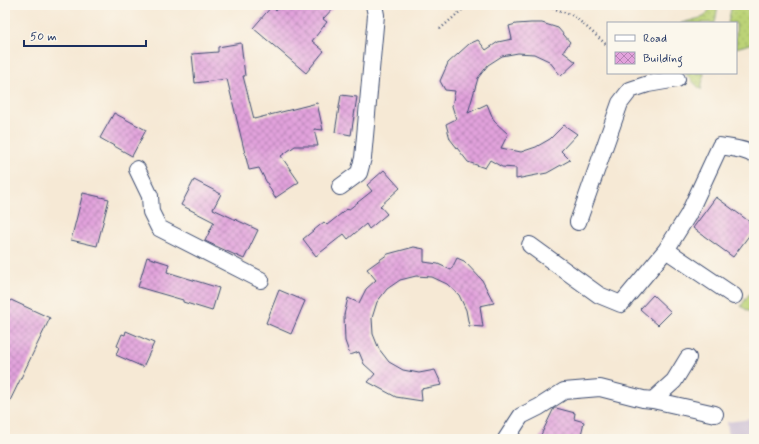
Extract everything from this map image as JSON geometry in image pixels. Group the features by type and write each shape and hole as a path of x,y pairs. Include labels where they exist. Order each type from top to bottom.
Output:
{"lane":[{"path":"340,187 359,173 363,158 376,15 374,5"},
{"path":"578,222 620,103 630,90 648,84 677,79"},
{"path":"530,245 599,295 621,304 666,250 688,214 720,146 754,155"},
{"path":"138,169 150,196 152,212 159,228 260,280"},
{"path":"666,250 734,296"},
{"path":"653,400 674,381 688,358"},
{"path":"506,439 521,416 539,407 564,391 600,388 643,399 715,414"}],"path":[{"path":"440,29 463,9 482,5"},
{"path":"545,5 574,16 607,45"}],"shaded area":[{"path":"752,419 754,439 729,439 727,422"}],"green space":[{"path":"713,5 718,5 715,22 685,22 704,17"},
{"path":"745,5 752,5 754,8 754,43 737,48 737,22 728,22 731,9"},
{"path":"686,74 704,74 701,90"},
{"path":"754,287 754,315 741,306"}],"building":[{"path":"281,5 336,5 323,19 327,22 312,41 324,51 306,73 253,28 272,6 276,11"},
{"path":"542,23 558,28 570,42 563,52 576,62 561,76 549,61 534,54 518,53 502,56 488,65 478,78 468,113 487,104 494,121 508,134 501,148 521,152 536,147 550,139 564,125 577,134 561,151 570,160 547,173 516,179 516,168 502,167 490,160 485,168 468,162 450,139 446,124 456,119 452,106 455,91 445,90 440,81 448,63 469,44 478,40 486,50 498,42 512,39 509,26"},
{"path":"241,43 245,76 243,76 254,119 317,103 323,130 314,129 318,146 295,146 281,156 299,182 275,198 259,168 249,170 227,79 195,83 192,54 218,52 218,47"},
{"path":"341,95 357,97 351,135 335,132"},
{"path":"114,113 146,130 132,156 100,138"},
{"path":"384,170 400,188 380,206 387,214 369,229 366,224 348,239 344,234 316,256 303,239 324,222 327,225 372,191 367,185"},
{"path":"194,180 221,194 213,209 258,230 244,259 205,241 214,222 181,205"},
{"path":"83,193 109,199 97,246 71,240"},
{"path":"716,197 754,225 754,229 733,257 693,228"},
{"path":"414,247 424,249 424,262 438,264 451,270 457,258 464,261 482,280 494,303 480,306 483,327 469,326 466,310 459,295 447,284 432,277 416,276 400,280 387,289 377,302 372,318 373,334 379,349 389,362 403,370 419,373 435,370 442,385 421,389 422,401 396,397 368,382 375,374 364,364 359,352 350,355 345,341 344,315 348,298 359,303 366,289 376,280 367,269 388,254"},
{"path":"147,257 169,264 167,272 219,288 212,311 183,302 183,300 138,287"},
{"path":"279,290 305,301 291,334 266,323"},
{"path":"653,295 671,312 658,325 640,309"},
{"path":"11,300 50,318 5,411 5,312"},
{"path":"126,331 154,343 143,367 116,355 119,347 117,346 122,334 125,335"},
{"path":"554,408 575,413 574,419 584,422 580,439 539,439"}]}
